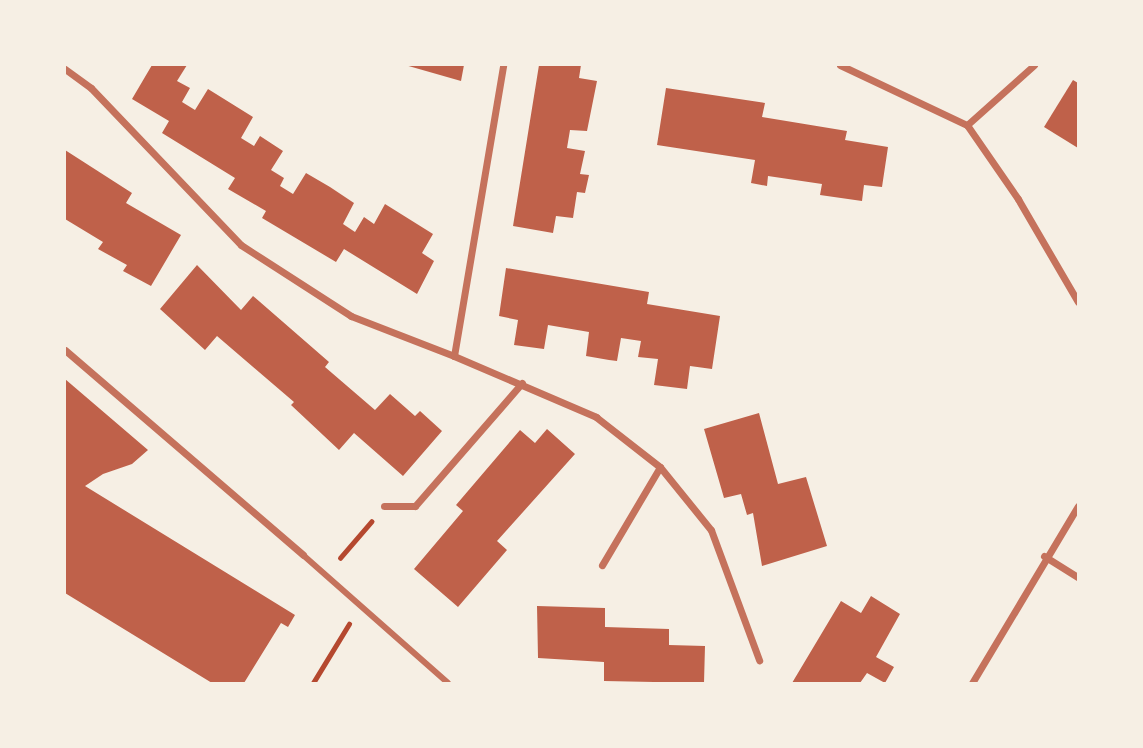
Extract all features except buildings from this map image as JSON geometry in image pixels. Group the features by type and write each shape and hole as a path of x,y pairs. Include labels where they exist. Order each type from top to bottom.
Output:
{"street":[{"path":"454,356 503,65"},
{"path":"840,65 967,125 1018,199 1078,302"},
{"path":"967,125 1034,65"},
{"path":"65,69 91,88 241,245 351,316 522,383 596,417 660,467 711,530 759,660"},
{"path":"65,350 326,574 448,683"},
{"path":"384,506 415,506 522,383"},
{"path":"602,565 660,467"},
{"path":"972,683 1044,556 1078,506"},
{"path":"1044,556 1078,577"}],"path":[{"path":"326,574 384,506"},
{"path":"313,683 361,605"}]}
